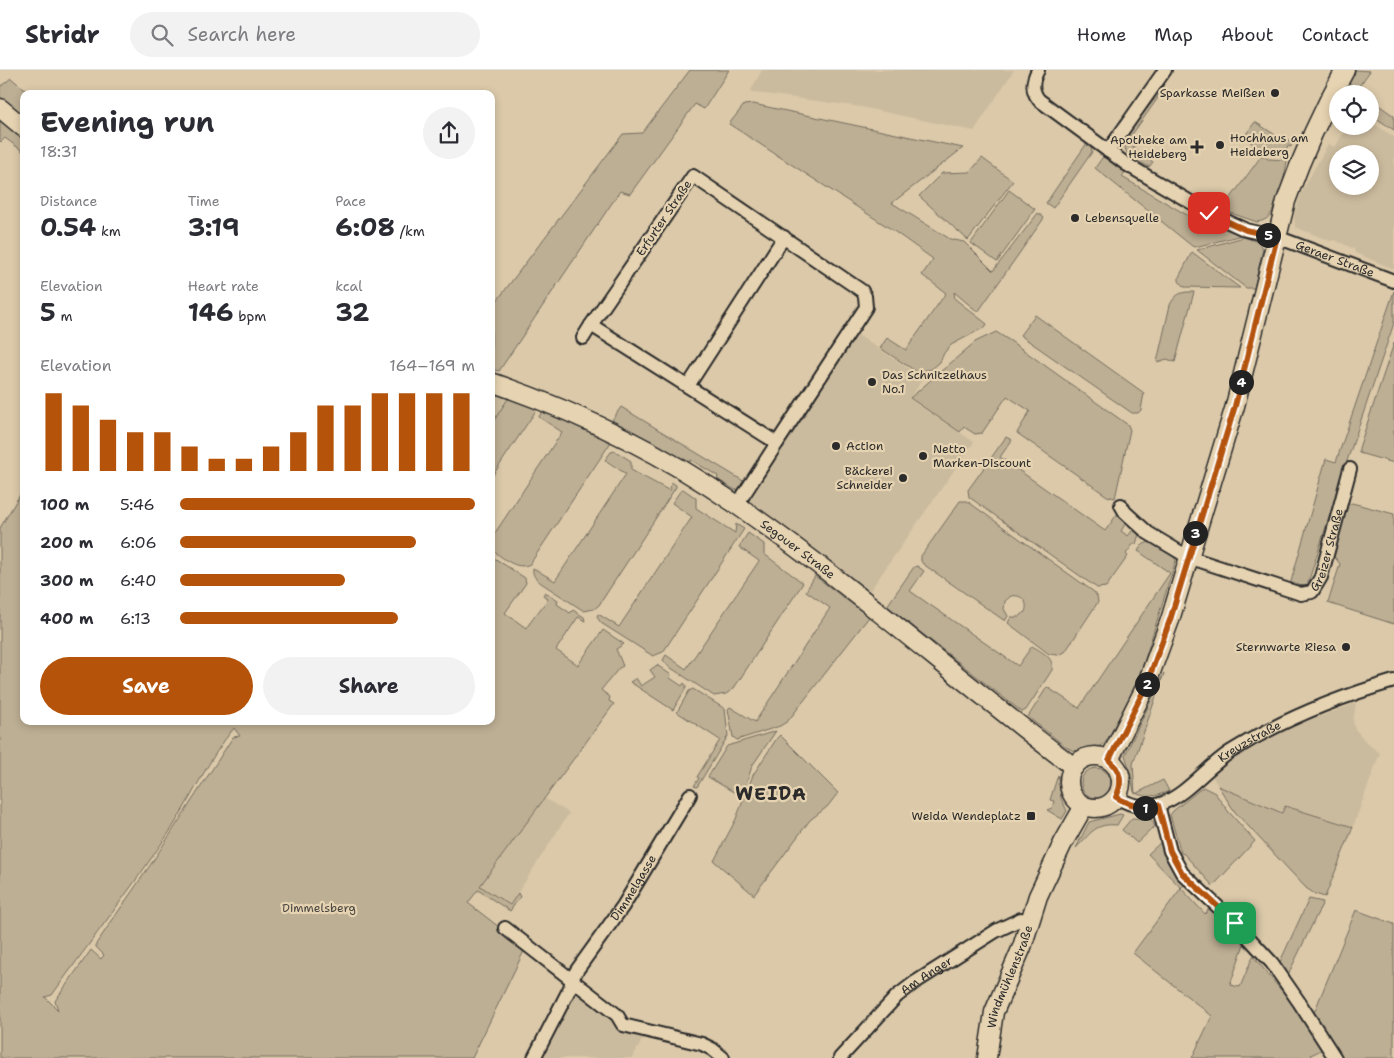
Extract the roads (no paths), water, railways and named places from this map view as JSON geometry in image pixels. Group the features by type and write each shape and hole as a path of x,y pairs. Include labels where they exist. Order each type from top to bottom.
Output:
{"street":[{"name":"Geraer Straße","path":"1038,70 1033,79 1034,94 1038,100 1141,173 1209,213 1246,230 1277,237 1394,281"},
{"path":"1105,149 1165,70"},
{"path":"1109,760 1153,670 1235,406 1286,201 1332,93 1345,70"},
{"path":"0,108 20,125"},
{"name":"Erfurter Straße","path":"583,338 693,176 862,291 865,296 866,307 737,504"},
{"path":"688,386 784,237"},
{"path":"591,325 777,443"},
{"name":"Segouer Straße","path":"495,383 544,400 596,423 688,474 737,504 871,605 1040,742 1074,767"},
{"name":"Greizer Straße","path":"1122,505 1125,512 1140,527 1188,557 1301,594 1312,592 1321,577 1350,469"},
{"name":"Kreuzstraße","path":"1116,797 1144,808 1158,805 1179,795 1214,762 1273,727 1322,705 1394,681"},
{"path":"1089,757 1109,760 1114,764 1121,780 1120,789 1116,797 1102,807 1084,806 1076,800 1071,792 1069,783 1074,767 1080,761 1089,757"},
{"name":"Dimmelgasse","path":"534,1058 570,988 577,970 623,906 690,795"},
{"path":"1158,805 1170,851 1182,873 1235,923 1272,963 1335,1058"},
{"name":"Windmühlenstraße","path":"987,1058 994,1012 1022,947 1038,896 1084,806"},
{"name":"Am Anger","path":"840,1058 897,996 914,983 996,931 1021,919 1030,921"},
{"path":"505,928 617,1015 627,1027 702,1044 723,1058"}],"place":[{"name":"Sparkasse Meißen","path":"1275,93"},
{"name":"Hochhaus am Heideberg","path":"1220,145"},
{"name":"Apotheke am Heideberg","path":"1197,147"},
{"name":"Lebensquelle","path":"1075,218"},
{"name":"Das Schnitzelhaus No.1","path":"872,382"},
{"name":"Action","path":"836,446"},
{"name":"Netto Marken-Discount","path":"923,456"},
{"name":"Bäckerei Schneider","path":"903,478"},
{"name":"Sternwarte Riesa","path":"1346,647"},
{"name":"Weida Wendeplatz","path":"1031,816"}],"district":[{"name":"WEIDA","path":"771,794"}],"park label":[{"name":"Dimmelsberg","path":"319,908"}]}
